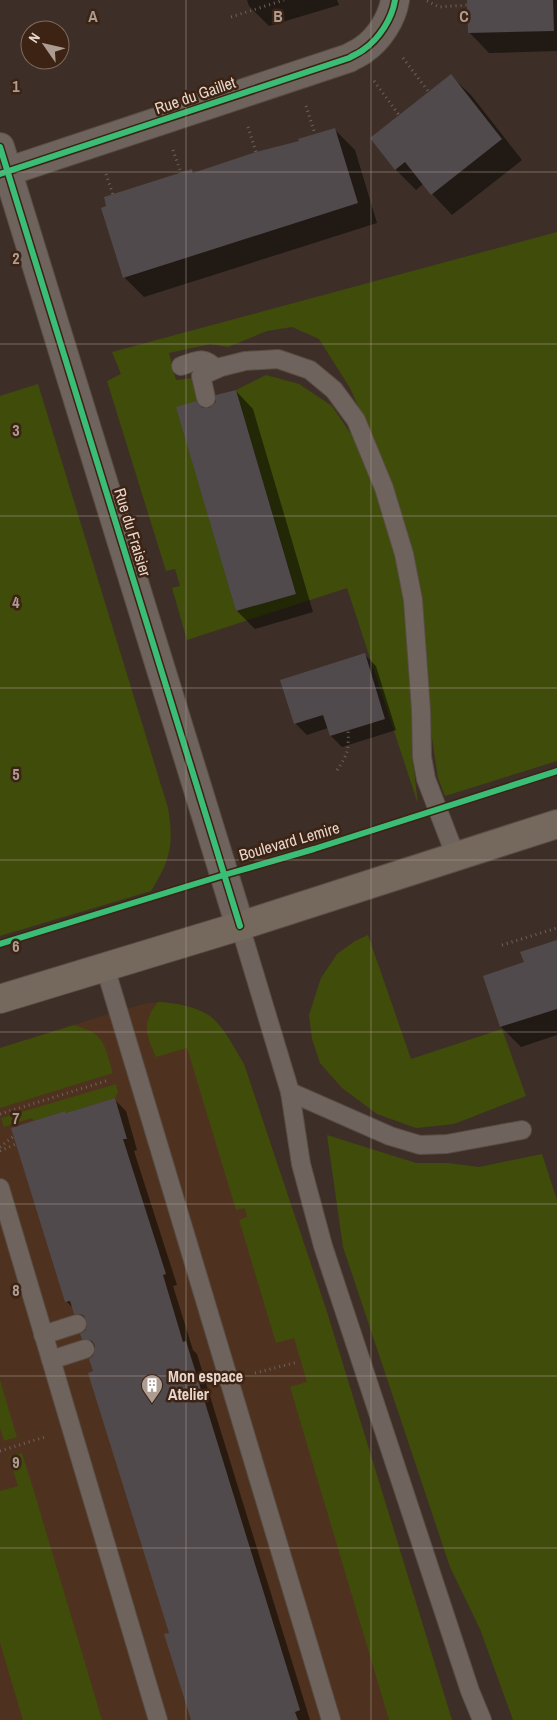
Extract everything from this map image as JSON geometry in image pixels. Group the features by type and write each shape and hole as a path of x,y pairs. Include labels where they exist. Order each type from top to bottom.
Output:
{"main road":[{"path":"0,999 240,926 557,824"}],"street":[{"name":"Rue du Gaillet","path":"2,164 354,55 363,50 388,18"},
{"name":"Rue du Fraisier","path":"2,164 240,926"}],"lane":[{"path":"181,366 204,359 210,362 216,369"},
{"path":"206,398 201,376 245,360 278,359 310,370 334,390 356,420 384,488 404,554 414,600 422,757 426,779 456,856"},
{"path":"240,926 290,1092 301,1164 323,1246 470,1691 482,1720"},
{"path":"105,966 331,1720"},
{"path":"290,1092 390,1136 420,1145 447,1144 522,1130"},
{"path":"0,1188 158,1720"},
{"path":"43,1335 77,1324"},
{"path":"51,1360 85,1349"}],"path":[{"path":"231,17 284,0"},
{"path":"424,0 439,7 468,5"},
{"path":"388,18 428,92"},
{"path":"354,55 399,115"},
{"path":"337,770 349,748 348,730"},
{"path":"502,946 557,928"},
{"path":"0,1114 115,1079"},
{"path":"0,1147 14,1136"},
{"path":"0,1151 16,1144"},
{"path":"250,1375 298,1362"},
{"path":"0,1451 51,1436"}],"shaded area":[{"path":"158,1002 184,1005 210,1016 225,1033 244,1064 327,1312 452,1720 0,1720 0,1048 118,1011"}],"green space":[{"path":"557,232 557,761 445,796 438,778 431,731 419,596 406,529 377,449 350,388 319,339 292,327 267,331 228,347 210,344 169,353 176,380 193,378 198,401 177,407 236,611 296,593 236,390 266,375 299,384 332,406 357,443 383,504 400,579 409,631 413,761 418,804 347,588 187,640 172,588 180,586 175,569 166,571 107,381 121,374 112,352"},
{"path":"38,384 168,808 171,842 163,870 151,891 0,936 0,396"},
{"path":"368,935 411,1059 502,1029 526,1096 454,1124 416,1128 377,1114 342,1088 320,1063 312,1039 309,1015 321,978 337,954 355,941"},
{"path":"158,1002 185,1006 210,1016 225,1032 244,1064 327,1312 452,1720 389,1720 290,1387 307,1382 294,1338 276,1343 239,1220 247,1217 245,1208 236,1210 187,1048 156,1057 148,1035 147,1023"},
{"path":"74,1025 92,1032 98,1037 105,1048 113,1073 0,1108 0,1048"},
{"path":"116,1084 118,1092 115,1098 66,1113 65,1111 33,1121 32,1118 4,1127 1,1118"},
{"path":"327,1135 416,1163 448,1163 479,1167 542,1154 557,1200 557,1720 513,1720 480,1629 450,1567 343,1247"},
{"path":"0,1380 17,1437 4,1441 0,1428"},
{"path":"22,1453 102,1720 23,1720 0,1643 0,1491 18,1486 9,1457"}],"building":[{"path":"467,0 553,0 554,31 468,33"},
{"path":"451,74 502,139 431,195 405,162 395,170 370,138"},
{"path":"335,128 358,203 123,278 101,208 106,206 104,197 192,169 193,173 256,152 299,141 298,139"},
{"path":"236,390 296,594 236,611 176,407 196,401 202,408 209,408 216,402 216,395"},
{"path":"365,653 385,719 330,736 323,715 294,724 280,680"},
{"path":"557,940 557,1009 500,1027 483,976 524,962 520,952"},
{"name":"Mon espace Atelier","path":"115,1098 127,1139 123,1139 166,1274 163,1275 183,1342 186,1341 300,1710 295,1712 298,1720 191,1720 164,1634 169,1633 88,1373 93,1371 89,1359 93,1356 95,1346 92,1341 82,1339 80,1334 85,1331 87,1326 84,1316 74,1314 70,1301 65,1302 11,1128"}],"cycle path":[{"path":"0,174 349,58 369,45 379,34 388,21 395,0"},
{"path":"0,147 240,926"},
{"name":"Boulevard Lemire","path":"0,944 314,849 557,771"}],"place":[{"name":"Mon espace Atelier","path":"152,1404"}]}
